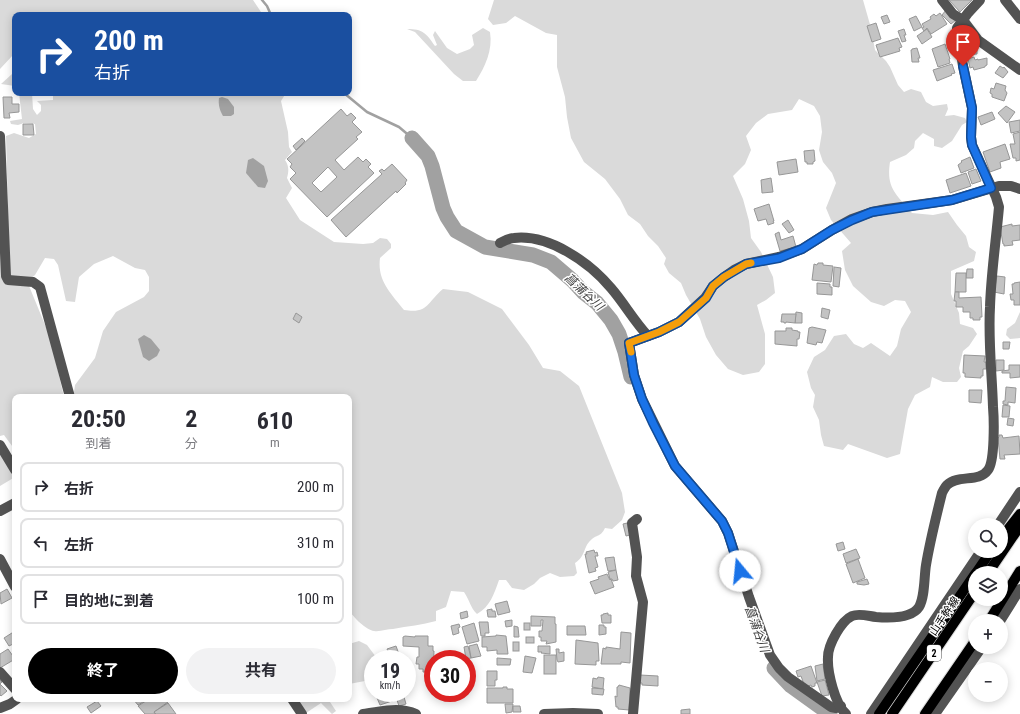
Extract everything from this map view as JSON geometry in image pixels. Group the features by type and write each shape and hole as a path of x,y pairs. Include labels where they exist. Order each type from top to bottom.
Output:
{"main road":[{"path":"1008,529 1020,514"},
{"path":"1008,537 1020,526"},
{"path":"997,614 1019,572"},
{"path":"878,714 968,583"},
{"name":"山手幹線","path":"892,714 968,602"},
{"path":"925,714 968,651"}],"street":[{"path":"942,0 953,14 963,20 978,40 1020,70"},
{"path":"844,710 833,686 828,658 832,641 842,624 851,617 857,615 887,618 909,614 918,607 922,601 926,565 942,493 946,486 953,481 976,478 983,475 988,470 991,463 994,422 990,307 999,207 972,145 972,108 957,28 980,0"},
{"path":"1005,0 1020,19"},
{"path":"0,136 6,276 8,280 33,282 40,287 69,394"},
{"path":"844,710 831,707 798,685 778,668 770,655 728,533 722,521 675,466 642,399 634,375 629,343 679,322 706,298 713,286 724,277 746,264 779,258 802,249 832,230 872,212 952,200 999,186 1011,186 1020,189"},
{"path":"500,243 512,238 530,238 548,242 571,254 592,270 610,287 632,318 648,336"},
{"path":"0,446 12,465"},
{"path":"1003,518 1020,492"},
{"path":"0,511 12,505"},
{"path":"633,714 643,602 636,576 637,557 632,523 637,519"},
{"path":"871,714 986,558"},
{"path":"0,559 12,581"},
{"path":"999,614 1020,589"},
{"path":"935,714 977,654"},
{"path":"0,672 12,686"},
{"path":"0,708 13,702"},
{"path":"294,702 302,714"},
{"path":"364,714 409,710 416,714"},
{"path":"544,714 598,714"}],"shaded area":[{"path":"0,0 253,0 261,12 12,12 12,56 0,69"},
{"path":"494,0 863,0 871,28 875,50 890,67 898,85 904,92 911,89 921,92 926,102 933,106 947,104 948,109 945,116 954,115 965,118 967,122 962,125 952,141 942,148 934,146 934,139 923,133 915,141 914,148 906,155 890,162 889,171 891,185 912,213 933,215 948,212 966,236 969,247 976,252 974,261 951,271 951,294 959,313 960,324 973,328 977,334 969,346 963,351 959,368 961,377 957,382 943,382 932,377 930,387 915,395 908,409 900,454 887,458 848,444 843,450 824,446 819,420 813,407 815,395 811,388 807,372 814,357 825,350 834,336 846,334 854,344 863,348 871,343 890,356 897,346 901,329 911,312 905,301 895,300 884,306 871,302 853,286 845,270 842,251 851,243 831,220 826,208 836,183 832,173 823,162 819,150 822,132 820,116 814,106 799,99 792,110 768,114 756,123 746,136 751,150 745,164 733,176 743,199 749,221 751,238 761,252 773,277 775,293 757,305 765,334 765,364 759,372 743,375 728,369 716,355 706,337 700,319 681,283 669,273 664,264 666,258 658,246 648,236 640,224 628,215 620,199 605,179 584,162 571,138 565,97 557,67 557,35 546,33 515,16 506,23 493,25 488,19"},
{"path":"483,28 490,32 491,39 485,64 476,81 463,81 454,74 415,32 407,29 421,31 435,46 437,45 433,35 435,31 447,48 457,54 470,49 474,45 472,35"},
{"path":"12,74 12,86 1,84"},
{"path":"19,96 32,96 33,109 37,115 41,111 41,105 37,101 53,100 53,96 284,96 281,101 288,132 289,147 292,152 285,160 288,169 287,178 292,188 286,198 300,220 334,242 363,244 373,243 380,238 387,239 391,244 391,248 380,258 381,273 386,286 404,310 412,311 423,309 443,289 468,292 502,309 529,345 543,368 560,371 579,386 622,493 625,512 622,520 612,529 605,528 600,535 593,538 588,543 583,554 575,563 577,573 574,576 560,577 550,573 540,578 524,590 512,588 506,580 499,580 488,604 477,614 464,592 451,591 446,607 436,611 436,621 379,631 374,631 367,628 352,614 352,394 74,394 75,385 95,358 103,331 116,312 144,297 149,291 149,277 145,270 135,268 113,256 94,264 79,277 75,302 66,301 58,265 54,259 45,258 35,275 27,281 50,337 63,394 12,394 12,446 4,435 0,436 0,210 8,211 6,136 14,133 29,138 36,134 35,124 24,123 18,125 11,124 10,121 22,119"},
{"path":"222,97 228,99 234,107 234,114 231,116 223,116 221,112 219,98"},
{"path":"253,158 264,166 268,181 265,188 258,187 246,173 248,160"},
{"path":"1020,312 1020,338 1010,339 1006,335 1007,329 1015,323"},
{"path":"144,335 151,339 160,350 157,356 149,361 143,357 138,339"},
{"path":"0,452 12,472 12,479 0,486"},
{"path":"359,641 367,645 371,650 364,650 364,681 352,683 352,643"},
{"path":"298,702 330,702 336,711 332,714 321,703 306,713"}],"building":[{"path":"949,0 972,0 960,12"},
{"path":"946,10 956,20 951,24 942,15"},
{"path":"940,13 947,24 931,34 927,28 924,31 922,24 931,19 930,17 934,14 936,16"},
{"path":"887,15 890,22 884,24 881,17"},
{"path":"916,16 922,27 914,31 909,19"},
{"path":"876,23 881,39 872,42 867,26"},
{"path":"904,29 906,41 902,42 898,31"},
{"path":"927,29 932,37 922,44 917,36"},
{"path":"898,38 902,47 899,48 900,51 880,57 876,45"},
{"path":"945,44 950,63 938,67 932,49"},
{"path":"917,48 920,58 918,58 919,62 912,62 911,50"},
{"path":"966,49 977,49 977,54 966,55"},
{"path":"974,57 975,60 987,58 987,65 974,70 973,67 970,68 968,59"},
{"path":"952,64 955,73 937,81 933,70"},
{"path":"1000,66 1003,68 1004,67 1008,72 1003,78 995,73"},
{"path":"996,83 1006,86 1005,90 1007,93 1004,101 992,97 992,94 990,93 991,88 994,89"},
{"path":"3,97 12,97 12,104 19,104 19,112 9,113 10,118 4,118"},
{"path":"1006,106 1015,112 1007,123 998,113"},
{"path":"341,109 347,116 351,113 356,118 352,122 362,132 356,137 358,139 335,160 344,170 358,157 363,162 366,159 371,164 368,167 374,173 327,217 290,179 296,173 290,167 292,164 287,159","holes":["328,167 337,177 321,192 312,183"]},
{"path":"992,112 995,119 981,125 978,117"},
{"path":"1020,120 1020,131 1011,133 1009,122"},
{"path":"23,124 33,124 34,135 23,135"},
{"path":"1020,132 1020,160 1016,161 1016,158 1013,158 1010,144 1015,144 1013,134"},
{"path":"302,138 305,141 296,150 293,146"},
{"path":"1005,144 1010,159 1000,162 1001,168 990,172 983,152"},
{"path":"814,150 815,161 813,164 807,164 807,162 805,162 804,151"},
{"path":"970,157 974,168 961,173 958,165 962,162 961,161"},
{"path":"796,159 798,172 779,175 777,162"},
{"path":"392,164 407,180 405,183 406,184 397,193 396,191 346,237 331,220 382,174 379,171 382,169 384,171"},
{"path":"976,169 981,181 972,184 968,172"},
{"path":"966,173 971,186 950,193 946,180"},
{"path":"771,178 773,192 762,193 761,180"},
{"path":"769,204 774,223 768,225 766,219 758,221 754,209"},
{"path":"788,220 794,230 789,233 782,224"},
{"path":"1012,224 1012,226 1020,225 1020,240 1012,241 1013,245 1004,246 1000,227"},
{"path":"779,232 781,240 793,236 796,247 780,251 775,234"},
{"path":"818,263 833,266 831,282 812,280 814,264 817,265"},
{"path":"834,267 841,268 839,287 833,286"},
{"path":"967,269 973,269 973,278 966,278"},
{"path":"956,273 966,273 966,292 955,292"},
{"path":"997,276 1005,277 1004,294 994,292"},
{"path":"1020,282 1020,305 1014,305 1014,300 1011,300 1010,294 1013,294 1012,284"},
{"path":"817,283 830,284 830,287 832,287 832,295 817,294"},
{"path":"955,292 959,292 959,298 981,297 982,317 980,317 980,320 973,320 973,318 970,318 970,312 963,312 963,307 956,307 956,301 954,301"},
{"path":"822,308 830,310 828,319 821,317"},
{"path":"796,312 802,313 802,323 795,323"},
{"path":"296,313 302,317 299,323 293,319"},
{"path":"782,314 796,314 795,323 781,322"},
{"path":"812,327 826,330 822,343 817,342 816,345 807,343 809,328"},
{"path":"786,328 792,328 792,330 800,332 799,339 797,339 797,346 775,344 775,331 786,331"},
{"path":"1003,342 1010,342 1009,349 1003,349"},
{"path":"964,355 985,356 984,362 986,362 986,369 983,369 983,376 981,376 981,378 965,377 965,373 963,373"},
{"path":"996,360 1004,360 1004,370 996,371"},
{"path":"1009,365 1020,365 1020,377 1010,378 1010,373 1002,373 1002,371 1009,370"},
{"path":"1006,387 1016,388 1015,403 1008,402 1008,405 1003,404 1003,401 1005,401"},
{"path":"969,390 982,390 981,403 969,402"},
{"path":"1003,405 1010,406 1009,417 1002,417"},
{"path":"1008,418 1014,419 1013,426 1007,425"},
{"path":"999,435 1002,435 1003,438 1019,436 1020,454 1004,455 1005,459 1000,459"},
{"path":"627,523 630,535 626,536 623,524"},
{"path":"843,542 845,549 838,551 836,544"},
{"path":"856,549 860,558 846,563 843,554"},
{"path":"594,550 595,553 597,552 598,556 595,556 598,567 595,568 596,571 589,573 585,554 587,554 586,552"},
{"path":"614,557 616,570 608,571 605,558"},
{"path":"858,559 865,578 853,583 846,564"},
{"path":"616,570 618,580 613,581 610,579 608,572"},
{"path":"607,574 614,587 595,594 590,582"},
{"path":"867,579 869,584 857,584 857,582"},
{"path":"7,589 12,598 1,604 0,593"},
{"path":"507,601 510,612 498,615 495,604"},
{"path":"492,609 492,611 495,611 496,617 488,617 487,610"},
{"path":"467,611 468,617 461,619 460,613"},
{"path":"608,613 608,615 611,615 611,623 602,623 601,615"},
{"path":"531,616 555,617 556,642 546,644 547,641 541,641 539,631 542,631 543,620 541,620 541,626 531,626"},
{"path":"512,620 512,626 506,627 505,621"},
{"path":"479,622 488,622 489,633 485,633 485,636 481,636"},
{"path":"474,623 479,641 467,644 462,627"},
{"path":"524,623 530,623 530,630 524,630"},
{"path":"459,624 459,633 453,635 451,626"},
{"path":"599,625 604,625 604,627 606,627 606,634 599,635"},
{"path":"514,626 518,627 519,637 514,637"},
{"path":"567,626 585,626 586,635 567,635"},
{"path":"621,632 631,633 630,663 621,662 621,664 601,664 603,648 620,649"},
{"path":"12,633 12,644 9,646 4,638"},
{"path":"496,635 506,636 508,654 497,654 497,650 487,651 487,647 482,647 482,637"},
{"path":"428,636 428,646 433,646 433,650 424,650 424,672 423,669 419,669 419,664 416,664 417,657 419,657 419,647 403,646 403,637"},
{"path":"526,637 534,637 534,643 526,643"},
{"path":"576,640 598,643 599,661 596,661 596,665 575,664"},
{"path":"513,642 519,642 519,651 513,651"},
{"path":"477,644 481,656 476,657 476,650 470,650 469,646"},
{"path":"396,646 397,650 387,650"},
{"path":"468,646 469,650 464,650 464,647"},
{"path":"538,646 550,646 550,654 538,652"},
{"path":"8,649 12,655 12,661 0,668 0,654"},
{"path":"556,649 559,649 559,653 564,652 564,661 558,662"},
{"path":"544,655 556,655 556,674 544,674"},
{"path":"525,656 536,658 532,673 523,672"},
{"path":"497,658 511,659 510,665 497,665"},
{"path":"823,664 825,679 817,681 815,666"},
{"path":"811,666 817,683 815,683 815,686 812,687 811,685 805,687 801,676 798,677 796,671"},
{"path":"487,671 497,671 495,686 487,686"},
{"path":"640,675 658,676 658,686 642,685 642,683 639,683"},
{"path":"598,677 604,678 603,689 592,687 593,678 597,679"},
{"path":"825,680 829,695 822,696 817,682"},
{"path":"0,684 7,691 1,696 0,695"},
{"path":"619,685 630,688 629,710 618,709 618,707 616,707 615,696 617,697 617,687"},
{"path":"503,687 513,689 513,703 487,703 487,688"},
{"path":"592,688 604,689 603,695 592,694"},
{"path":"95,702 98,702 101,706 91,713 87,707"},
{"path":"136,702 143,702 138,705"},
{"path":"144,702 168,702 154,712 155,714 145,714 138,706"},
{"path":"379,702 389,702 380,705"},
{"path":"398,702 405,702 406,704 399,706"},
{"path":"168,703 176,714 156,714 154,712"},
{"path":"505,704 513,704 512,712 506,713"},
{"path":"513,706 520,706 521,712 513,712"},
{"path":"690,709 690,714 681,714 681,710"}],"waterway":[{"name":"菖蒲谷川","path":"262,0 270,12"},
{"name":"菖蒲谷川","path":"348,96 367,112 399,127 412,138"},
{"name":"菖蒲谷川","path":"412,138 428,156 443,208 456,231 485,247 533,255 551,262 597,303 611,320 619,334 631,377"},
{"name":"菖蒲谷川","path":"774,668 791,686 830,714"}],"slow traffic":[{"path":"631,352 629,343 659,332 679,322 706,298 713,286 734,270 751,263"}],"route":[{"path":"740,571 728,533 722,521 675,466 653,423 642,399 634,375 629,343 659,332 679,322 706,298 713,286 734,270 746,264 779,258 802,249 832,230 872,212 952,200 991,188 972,145 972,108 963,66"}]}
